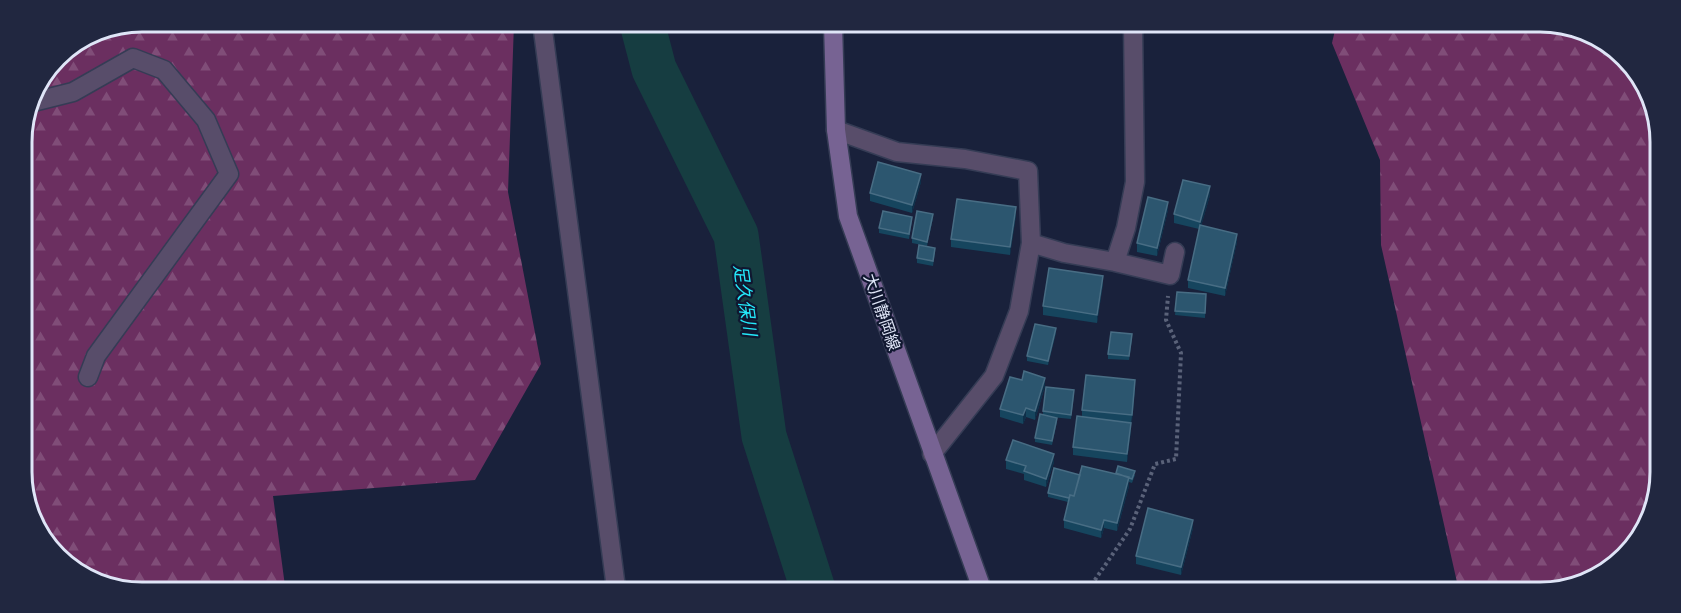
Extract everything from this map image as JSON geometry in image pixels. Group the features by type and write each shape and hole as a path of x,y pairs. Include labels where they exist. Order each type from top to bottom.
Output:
{"main road":[{"name":"大川静岡線","path":"832,32 836,130 848,216 979,581"}],"street":[{"path":"543,32 615,582"},
{"path":"1115,262 1126,228 1135,182 1133,32"},
{"path":"40,100 73,92 133,58 164,70 206,120 229,174 96,356 88,377"},
{"path":"836,130 897,152 965,159 1028,171 1031,243 1019,311 993,375 932,454"},
{"path":"1031,243 1064,253 1170,275 1175,252"}],"path":[{"path":"1094,581 1130,529 1155,464 1176,459 1181,353 1166,320 1170,275"}],"green space":[{"path":"134,32 514,32 508,192 541,364 475,480 273,496 284,582 127,581 106,576 80,563 50,533 37,507 32,479 32,127 37,106 46,86 69,59 86,46 113,35"},
{"path":"1335,32 1547,32 1561,34 1575,37 1601,50 1617,64 1635,87 1646,113 1650,142 1649,486 1644,507 1635,527 1617,549 1595,567 1575,576 1547,581 1457,581 1381,245 1380,160 1332,43"}],"building":[{"path":"878,162 921,174 912,205 870,193"},
{"path":"1183,180 1210,186 1200,222 1174,214"},
{"path":"1148,197 1168,202 1157,248 1137,243"},
{"path":"957,199 1016,207 1010,247 951,239"},
{"path":"883,211 912,217 909,234 879,228"},
{"path":"917,211 933,214 927,242 912,238"},
{"path":"1200,225 1237,234 1225,288 1188,280"},
{"path":"919,245 935,248 933,261 917,258"},
{"path":"1049,268 1103,276 1097,315 1043,306"},
{"path":"1177,292 1206,294 1205,313 1175,311"},
{"path":"1035,324 1056,328 1048,361 1027,356"},
{"path":"1111,332 1132,334 1129,356 1108,354"},
{"path":"1024,371 1045,378 1035,411 1026,408 1023,415 1000,409 1010,377 1022,380"},
{"path":"1086,375 1135,380 1132,415 1082,410"},
{"path":"1046,387 1074,390 1071,415 1043,411"},
{"path":"1040,414 1057,418 1052,441 1035,438"},
{"path":"1077,416 1131,423 1127,454 1073,447"},
{"path":"1013,440 1054,454 1046,479 1024,471 1026,466 1006,460"},
{"path":"1082,466 1129,477 1117,523 1104,520 1101,530 1064,520 1070,495 1074,496"},
{"path":"1118,466 1135,471 1132,479 1116,473"},
{"path":"1054,468 1080,475 1074,496 1070,495 1069,498 1048,493"},
{"path":"1148,508 1193,520 1181,567 1136,556"}],"waterway":[{"name":"足久保川","path":"644,32 654,69 736,235 764,436 811,582"}]}
